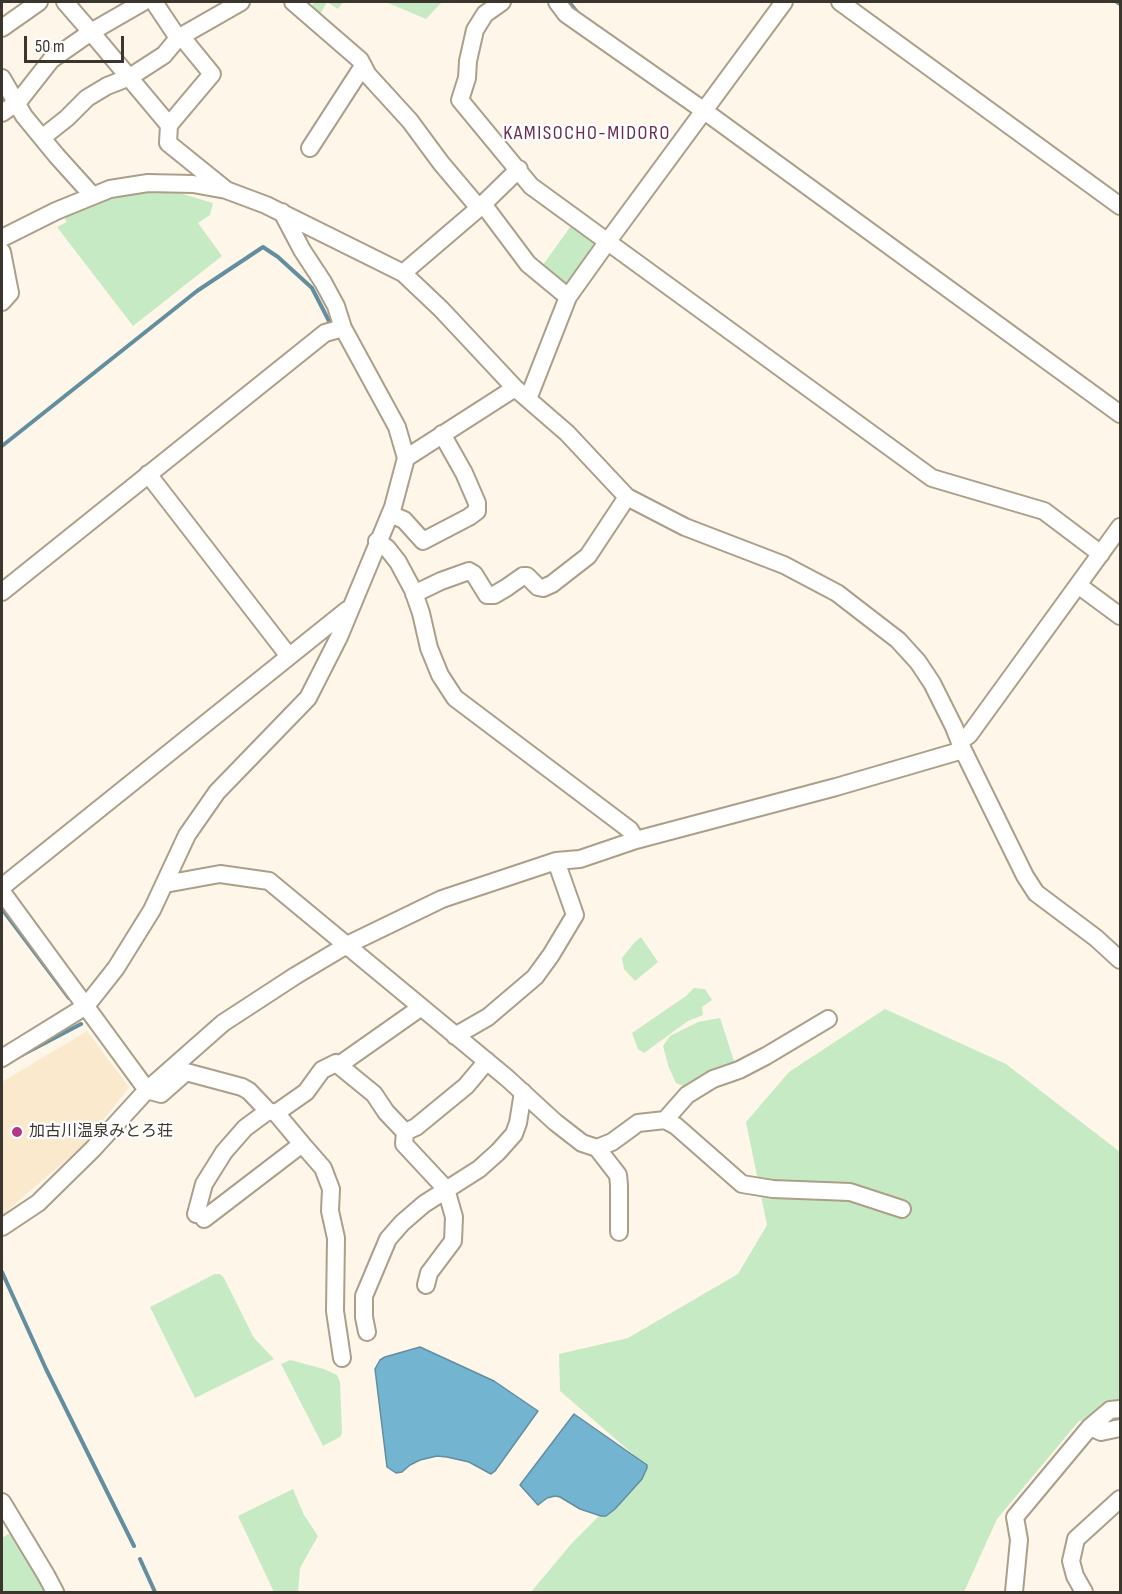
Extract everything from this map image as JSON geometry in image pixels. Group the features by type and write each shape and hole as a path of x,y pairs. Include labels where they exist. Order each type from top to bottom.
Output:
{"street":[{"path":"2,28 39,2"},
{"path":"65,2 169,125"},
{"path":"2,113 18,102 51,60 91,32 143,2"},
{"path":"154,2 178,38 185,41 212,74 169,125 168,143 226,190"},
{"path":"43,137 87,98 107,86 130,77 164,55 178,38 241,2"},
{"path":"293,2 360,60 368,75 410,121 441,163 481,206 528,264 568,297"},
{"path":"502,2 485,14 475,30 468,61 467,78 460,94 460,100 531,186 932,478 1044,512 1101,554"},
{"path":"557,2 566,14 703,110 1120,414"},
{"path":"406,458 442,434 522,393 568,297 784,2"},
{"path":"840,2 1120,206"},
{"path":"310,148 363,66"},
{"path":"2,78 18,102 24,116 92,195"},
{"path":"403,273 481,206 519,169"},
{"path":"2,238 92,195 129,186 166,182 193,184 226,190 282,212 403,273 522,393 567,433 627,497 685,527 784,565 837,593 898,640 918,662 954,726 1025,876 1036,893 1096,938 1120,960"},
{"path":"2,1058 86,1006 116,968 152,910 187,835 217,792 308,698 339,637 390,514 402,478 406,458 398,427 343,328 336,306 282,212"},
{"path":"2,252 10,293 2,302"},
{"path":"2,592 326,333 343,328"},
{"path":"390,514 404,520 423,541 470,517 477,511 478,507 464,473 442,434"},
{"path":"148,474 288,656"},
{"path":"414,594 469,571 474,574 487,595 506,588 523,576 527,576 538,587 543,588 552,584 588,556 627,497"},
{"path":"2,1227 38,1203 93,1149 147,1090 223,1023 346,945 442,899 556,861 580,859 636,840 836,787 962,745 1120,527"},
{"path":"377,541 387,548 398,562 414,594 429,648 440,675 455,698 630,830 636,840"},
{"path":"1078,585 1120,616"},
{"path":"342,1358 335,1311 336,1238 330,1211 331,1189 323,1168 272,1112 242,1087 186,1072 161,1094 147,1090 2,890 350,606"},
{"path":"455,1036 488,1017 535,977 545,965 575,915 556,861"},
{"path":"165,884 220,874 268,881 487,1061 555,1122 582,1143 597,1148 618,1175 620,1185 619,1232"},
{"path":"339,1065 420,1008"},
{"path":"665,1120 687,1095 713,1079 739,1070 766,1056 828,1019"},
{"path":"405,1132 416,1127 466,1086 487,1061"},
{"path":"302,1144 200,1217 204,1184 224,1152 245,1128 306,1092 322,1070 336,1063 374,1094 386,1112 405,1132 404,1144 446,1189 455,1224 453,1241 429,1273 426,1285"},
{"path":"367,1332 363,1296 388,1239 409,1216 446,1189 480,1169 514,1134 523,1092"},
{"path":"597,1148 612,1142 638,1123 665,1120 676,1126 742,1184 772,1189 850,1192 902,1209"},
{"path":"1014,1593 1019,1540 1016,1517 1090,1427 1110,1410 1120,1409"},
{"path":"1090,1427 1101,1432 1120,1428"},
{"path":"1084,1593 1075,1584 1071,1561 1076,1539 1120,1499"},
{"path":"2,1502 55,1593"}],"shaded area":[{"path":"87,1031 129,1087 84,1145 2,1215 2,1082"}],"green space":[{"path":"315,2 327,2 318,18 307,10"},
{"path":"327,2 343,2 338,9"},
{"path":"386,2 442,2 426,19"},
{"path":"173,191 213,203 210,215 198,223 222,256 133,326 57,227 67,222 63,216 96,200 130,193"},
{"path":"573,223 599,242 570,286 563,287 540,269"},
{"path":"641,937 658,962 635,981 624,969 622,958"},
{"path":"694,988 705,989 712,1000 702,1007 703,1015 688,1021 644,1053 638,1049 632,1033"},
{"path":"885,1009 1006,1064 1120,1152 1120,1410 1079,1421 997,1519 964,1592 531,1592 572,1543 648,1467 560,1391 559,1354 628,1338 738,1274 767,1225 746,1122 789,1072"},
{"path":"720,1018 735,1064 713,1070 685,1087 676,1083 663,1046 670,1036 698,1022"},
{"path":"215,1274 220,1274 224,1278 254,1338 274,1359 195,1398 150,1307"},
{"path":"290,1360 324,1369 337,1375 340,1382 342,1433 340,1437 323,1446 281,1364"},
{"path":"293,1489 304,1515 318,1536 300,1568 298,1592 274,1592 238,1516"},
{"path":"10,1533 45,1592 2,1592 2,1538"}],"water":[{"path":"420,1347 494,1381 538,1411 491,1474 469,1462 437,1456 420,1460 402,1472 396,1473 387,1467 375,1369 380,1360 385,1357"},
{"path":"574,1414 647,1465 642,1479 606,1516 580,1509 555,1496 547,1498 538,1505 520,1485"}],"waterway":[{"path":"569,2 577,12"},
{"path":"2,446 197,291 263,247 278,257 312,288 330,323 335,323"},
{"path":"2,909 69,998"},
{"path":"20,1056 81,1024"},
{"path":"2,1272 46,1369 134,1546"},
{"path":"140,1559 155,1592"}],"place":[{"name":"加古川温泉みとろ荘","path":"17,1132"}],"district":[{"name":"KAMISOCHO-MIDORO","path":"587,134"}]}
